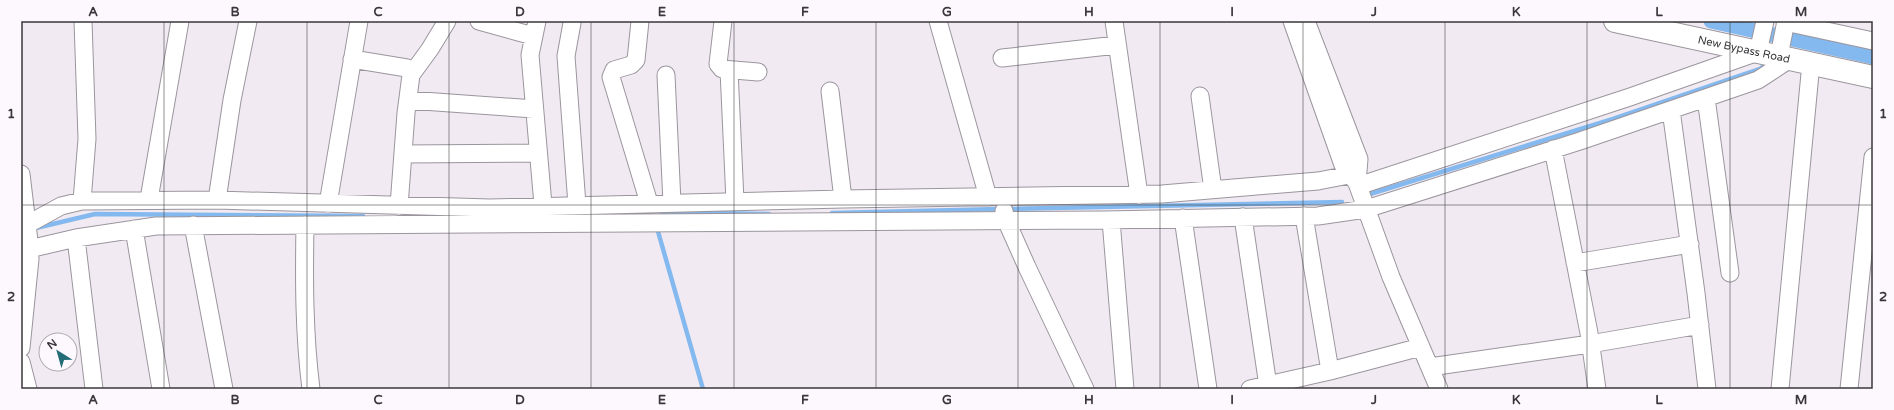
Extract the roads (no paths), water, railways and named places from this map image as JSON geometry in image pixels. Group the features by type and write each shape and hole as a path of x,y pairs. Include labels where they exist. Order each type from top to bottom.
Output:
{"main road":[{"name":"New Bypass Road","path":"1615,21 1762,34 1785,38 1811,63 1873,77"}],"street":[{"path":"82,201 87,139 83,21"},
{"path":"149,199 180,21"},
{"path":"217,200 232,100 248,21"},
{"path":"328,204 359,21"},
{"path":"411,75 420,65 447,21"},
{"path":"479,21 535,28 530,55 543,205"},
{"path":"640,21 636,60 631,65 614,70 611,77 649,203"},
{"path":"722,21 718,64 722,70 758,72"},
{"path":"938,21 1001,207 1085,389"},
{"path":"1114,21 1139,195"},
{"path":"1292,21 1343,165 1355,181 1439,389"},
{"path":"1306,21 1359,159 1355,181"},
{"path":"572,23 566,56 577,205"},
{"path":"25,252 76,238 156,226 305,225 1001,207 1318,181 1355,181 1630,97 1762,34"},
{"path":"24,226 61,206 82,201 149,199 490,208 543,205 843,199 1001,207 1111,220 1304,216 1366,209 1553,149 1758,80 1785,38 1873,41"},
{"path":"1002,58 1117,45"},
{"path":"352,59 407,68 410,71 411,75 399,206"},
{"path":"1780,389 1811,63"},
{"path":"729,70 735,202"},
{"path":"666,75 672,203"},
{"path":"830,91 843,199"},
{"path":"1200,96 1213,190"},
{"path":"1706,98 1730,273"},
{"path":"408,100 534,109"},
{"path":"1671,110 1690,244 1707,389"},
{"path":"1553,149 1590,344 1597,389"},
{"path":"403,154 538,153"},
{"path":"1849,389 1873,156"},
{"path":"21,176 25,252 21,348"},
{"path":"1304,216 1330,372"},
{"path":"1183,218 1208,389"},
{"path":"1243,218 1268,386"},
{"path":"1111,220 1125,389"},
{"path":"194,225 224,389"},
{"path":"305,225 304,296 306,354 311,389"},
{"path":"134,229 160,389"},
{"path":"76,238 94,389"},
{"path":"1575,263 1690,244"},
{"path":"1430,367 1590,344 1700,325"},
{"path":"1250,389 1330,372 1421,347"},
{"path":"21,362 28,389"}],"waterway":[{"path":"1711,21 1873,57"},
{"path":"1370,194 1613,119 1760,69 1766,64"},
{"path":"1008,209 1342,202"},
{"path":"832,213 1001,209"},
{"path":"608,215 645,212"},
{"path":"662,212 769,214"},
{"path":"36,228 95,214 363,216"},
{"path":"657,228 703,389"}]}
